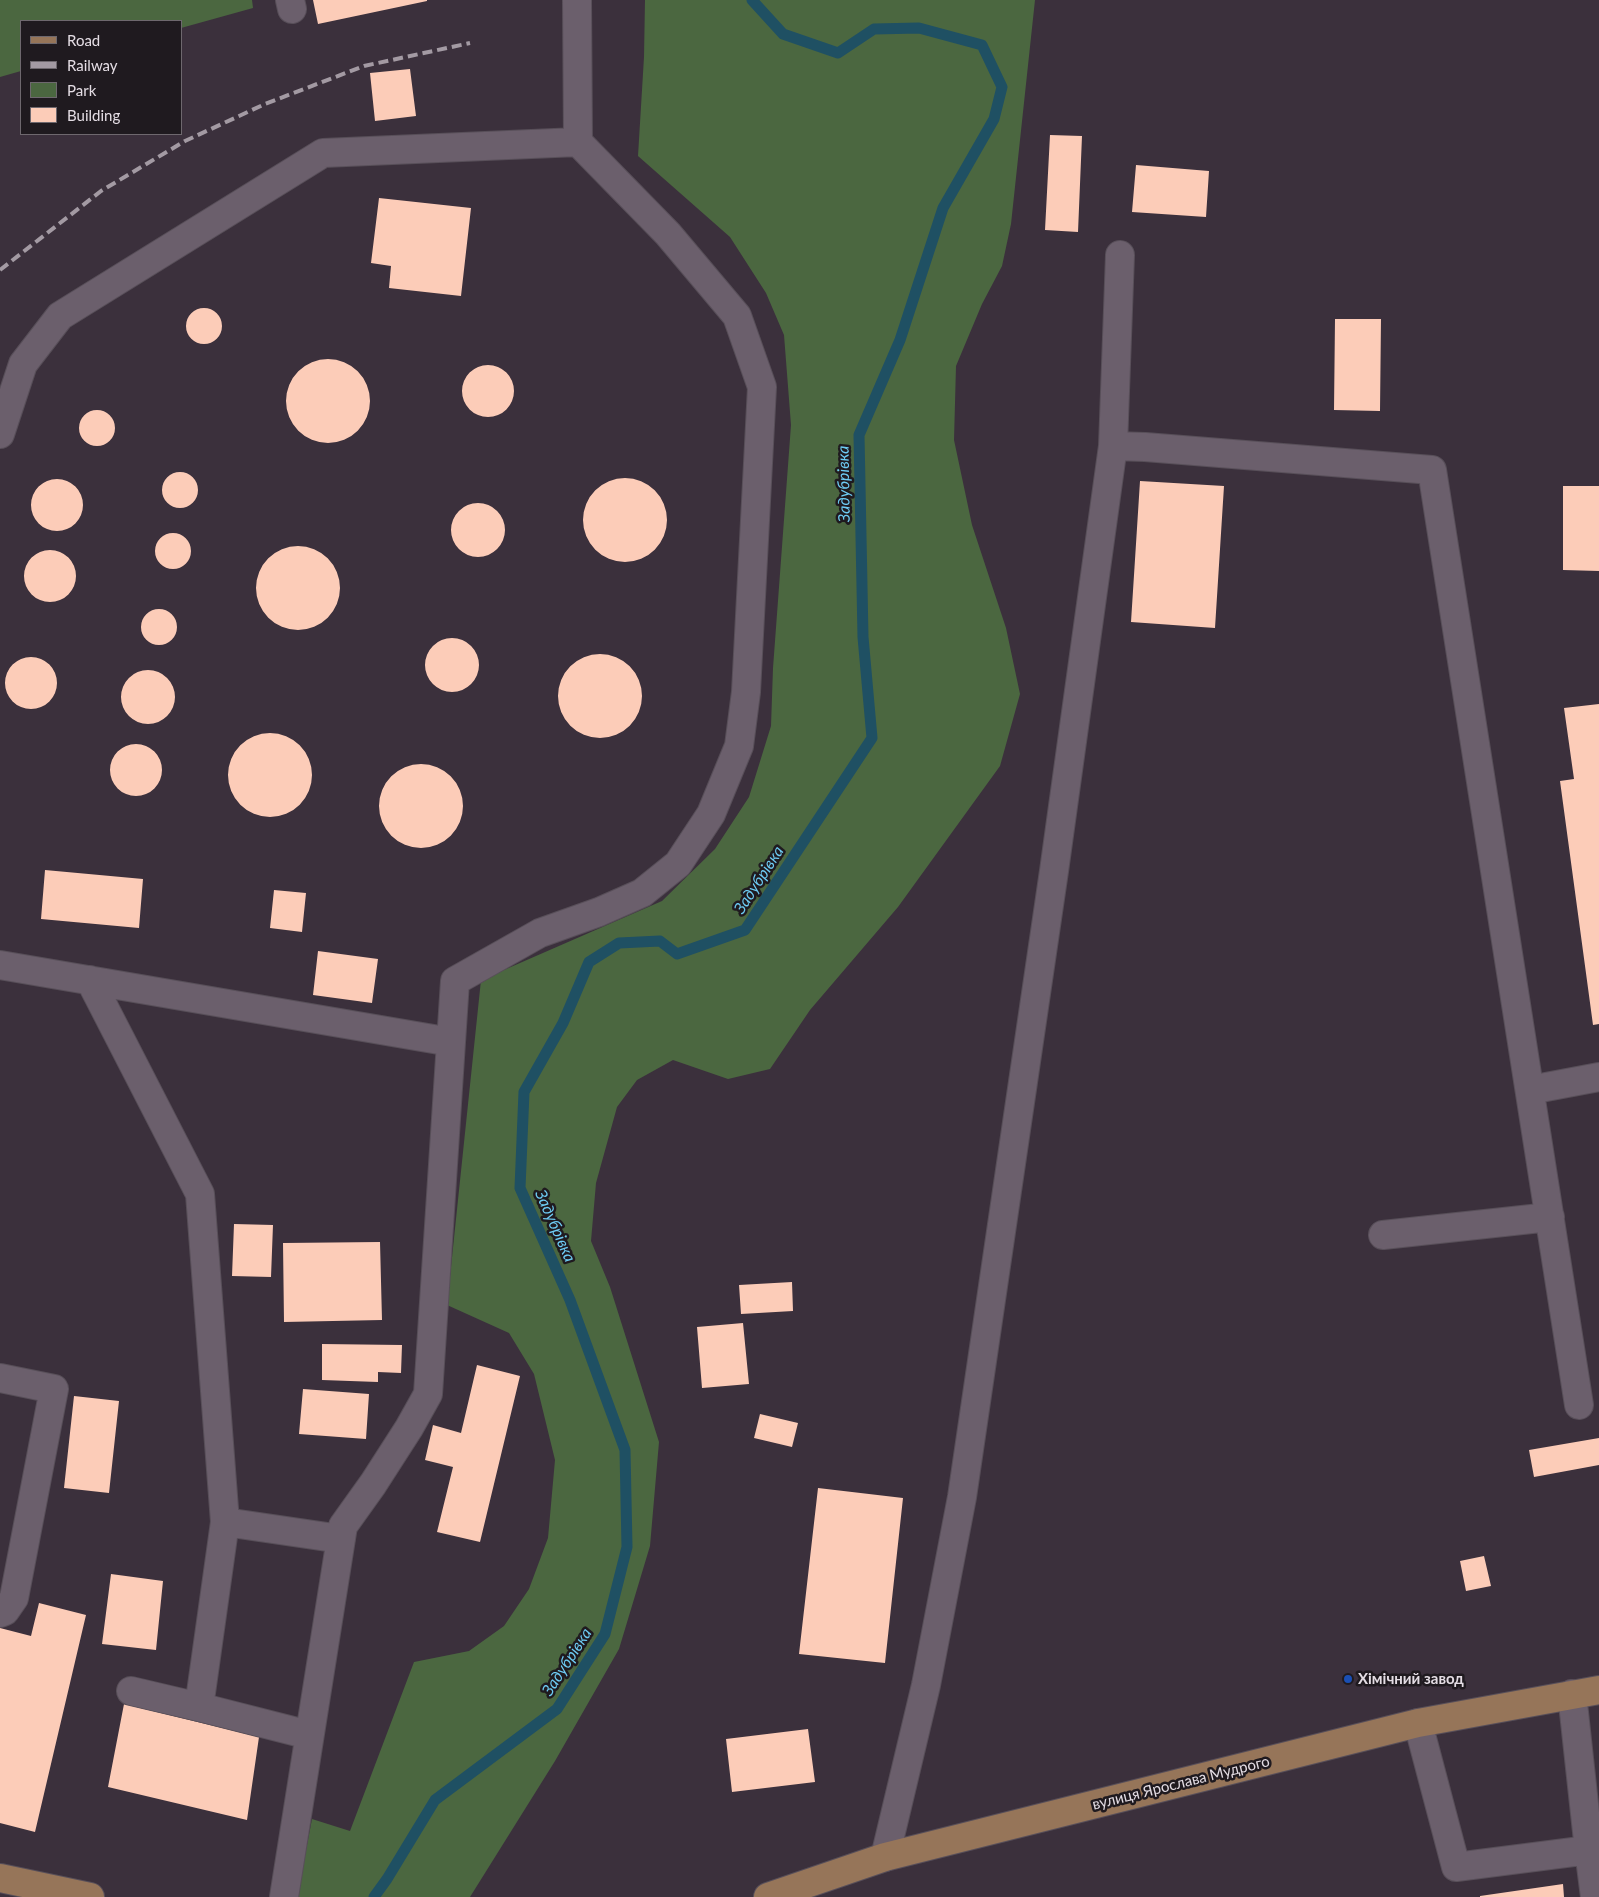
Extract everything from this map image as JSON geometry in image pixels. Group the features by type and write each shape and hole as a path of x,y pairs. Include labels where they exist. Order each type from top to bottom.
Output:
{"main road":[{"name":"вулиця Ярослава Мудрого","path":"768,1897 823,1888 885,1857 1418,1723 1599,1690"},
{"path":"0,1878 90,1897"}],"lane":[{"path":"284,1897 343,1526 373,1484 409,1428 428,1394 455,981 540,933 599,912 642,893 678,864 711,814 739,746 749,653 762,387 737,316 668,234 578,142 577,0"},
{"path":"0,434 23,364 60,316 323,153 578,142"},
{"path":"885,1857 926,1685 962,1497 1054,871 1113,446 1120,255"},
{"path":"1113,446 1432,470 1579,1405"},
{"path":"0,965 451,1042"},
{"path":"90,980 200,1194 225,1522 199,1706"},
{"path":"1530,1090 1599,1077"},
{"path":"1383,1235 1550,1217"},
{"path":"0,1378 54,1389 14,1598 5,1611 0,1613"},
{"path":"225,1522 341,1539"},
{"path":"131,1692 199,1706 309,1735"},
{"path":"1572,1694 1595,1897"},
{"path":"1418,1723 1456,1867 1589,1850"}],"green space":[{"path":"0,0 252,0 253,8 182,28 182,20 20,20 20,71 0,77"},
{"path":"645,0 1035,0 1011,224 1002,266 982,304 956,366 954,440 972,525 1006,628 1020,694 1000,766 898,907 810,1010 770,1069 728,1079 673,1060 637,1080 617,1107 596,1183 591,1241 610,1287 659,1442 650,1546 619,1649 555,1761 470,1897 297,1897 312,1819 350,1831 414,1662 469,1651 504,1626 529,1589 548,1538 555,1460 534,1374 509,1333 447,1305 481,980 662,901 715,849 749,797 771,726 773,668 791,425 784,335 766,293 730,237 638,156 644,57"}],"building":[{"path":"313,0 427,0 427,1 318,24"},
{"path":"410,69 416,116 375,121 370,73"},
{"path":"1050,135 1082,136 1078,232 1045,230"},
{"path":"1136,165 1209,171 1206,217 1132,212"},
{"path":"379,198 471,208 461,296 389,288 391,266 371,263"},
{"path":"204,308 211,309 217,313 221,319 221,333 217,339 211,343 204,344 197,343 191,339 187,333 186,326 187,319 191,313 197,309"},
{"path":"1335,319 1381,319 1380,411 1334,410"},
{"path":"328,359 344,362 363,378 367,385 370,401 367,417 351,436 344,440 328,443 312,440 293,424 289,417 286,401 289,385 305,366 312,362"},
{"path":"483,365 493,365 507,372 514,386 514,396 507,410 493,417 483,417 473,413 466,406 462,396 462,386 466,376 473,369"},
{"path":"97,410 104,411 110,415 114,421 114,435 110,441 104,445 97,446 90,445 84,441 80,435 79,428 80,421 84,415 90,411"},
{"path":"180,472 187,473 193,477 197,483 197,497 193,503 187,507 180,508 173,507 167,503 163,497 162,490 163,483 167,477 173,473"},
{"path":"625,478 641,481 660,497 664,504 667,520 664,536 648,555 641,559 625,562 609,559 590,543 586,536 583,520 586,504 602,485 609,481"},
{"path":"52,479 62,479 76,486 83,500 83,510 76,524 62,531 52,531 42,527 35,520 31,510 31,500 35,490 42,483"},
{"path":"1140,481 1224,486 1215,628 1131,622"},
{"path":"1563,486 1599,486 1599,571 1563,570"},
{"path":"478,503 488,505 497,511 503,520 505,530 503,540 497,549 488,555 478,557 468,555 459,549 453,540 451,530 453,520 459,511 468,505"},
{"path":"173,533 180,534 186,538 190,544 190,558 186,564 180,568 173,569 166,568 160,564 156,558 155,551 156,544 160,538 166,534"},
{"path":"298,546 314,549 333,565 337,572 340,588 337,604 321,623 314,627 298,630 282,627 263,611 259,604 256,588 259,572 275,553 282,549"},
{"path":"45,550 55,550 69,557 76,571 76,581 69,595 55,602 45,602 35,598 28,591 24,581 24,571 28,561 35,554"},
{"path":"159,609 166,610 172,614 176,620 176,634 172,640 166,644 159,645 152,644 146,640 142,634 141,627 142,620 146,614 152,610"},
{"path":"452,638 471,646 479,665 471,684 452,692 433,684 425,665 433,646"},
{"path":"600,654 616,657 635,673 639,680 642,696 639,712 623,731 616,735 600,738 584,735 565,719 561,712 558,696 561,680 577,661 584,657"},
{"path":"26,657 36,657 50,664 57,678 57,688 50,702 36,709 26,709 16,705 9,698 5,688 5,678 9,668 16,661"},
{"path":"148,670 167,678 175,697 167,716 148,724 129,716 121,697 129,678"},
{"path":"1599,704 1599,1024 1593,1025 1560,781 1574,779 1564,708"},
{"path":"270,733 286,736 300,745 309,759 312,775 309,791 300,805 286,814 270,817 254,814 240,805 231,791 228,775 231,759 240,745 254,736"},
{"path":"131,744 141,744 155,751 162,765 162,775 155,789 141,796 131,796 121,792 114,785 110,775 110,765 114,755 121,748"},
{"path":"421,764 437,767 456,783 460,790 463,806 460,822 444,841 437,845 421,848 405,845 386,829 382,822 379,806 382,790 398,771 405,767"},
{"path":"45,870 143,879 139,928 41,919"},
{"path":"274,890 306,893 302,932 270,928"},
{"path":"318,951 378,959 372,1003 313,995"},
{"path":"234,1224 273,1225 271,1277 232,1276"},
{"path":"380,1242 382,1320 284,1322 283,1243"},
{"path":"792,1282 793,1311 741,1314 739,1285"},
{"path":"743,1323 749,1384 702,1388 697,1327"},
{"path":"322,1344 402,1345 401,1373 378,1372 378,1382 322,1380"},
{"path":"477,1365 520,1376 480,1542 437,1532 453,1467 425,1460 433,1425 461,1433"},
{"path":"303,1389 369,1394 366,1439 299,1434"},
{"path":"74,1396 119,1401 109,1493 64,1488"},
{"path":"760,1414 798,1423 792,1447 754,1438"},
{"path":"1599,1438 1599,1465 1534,1477 1529,1450"},
{"path":"818,1488 903,1498 885,1663 799,1654"},
{"path":"1484,1556 1491,1586 1466,1591 1460,1561"},
{"path":"111,1574 163,1581 156,1650 102,1644"},
{"path":"39,1603 86,1615 35,1832 0,1823 0,1628 31,1636"},
{"path":"124,1704 259,1737 247,1820 108,1787"},
{"path":"808,1729 815,1782 732,1792 726,1739"},
{"path":"1563,1884 1564,1897 1480,1897 1480,1896"}],"waterway":[{"name":"Задубрівка","path":"374,1897 435,1800 557,1709 605,1634 627,1547 625,1450 570,1300 520,1188 524,1092 563,1023 589,962 619,943 660,941 677,954 745,930 872,738 863,637 859,435 900,340 943,208 994,119 1002,87 982,45 919,28 874,29 838,53 783,34 752,0"}],"railway":[{"path":"0,270 101,191 185,141 265,104 364,66 470,43"}],"place":[{"name":"Хімічний завод","path":"1348,1679"}]}
